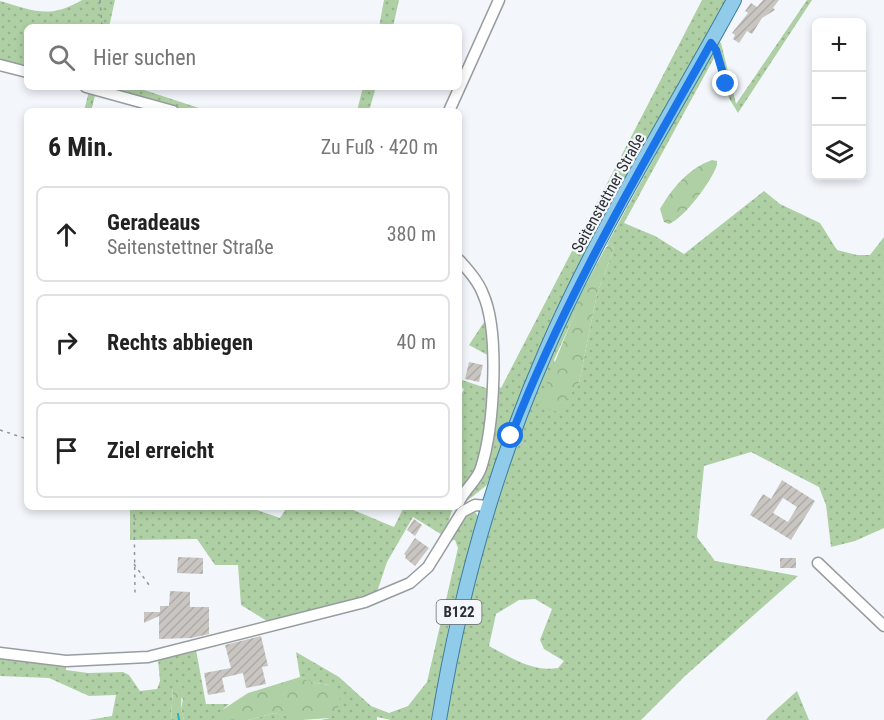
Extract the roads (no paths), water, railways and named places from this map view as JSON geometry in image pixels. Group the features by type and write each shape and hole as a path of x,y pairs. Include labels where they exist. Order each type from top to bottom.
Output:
{"main road":[{"name":"Seitenstettner Straße","path":"439,720 458,617 488,506 528,394 570,298 734,0"}],"street":[{"path":"462,82 499,0"},
{"path":"0,65 24,71"},
{"path":"98,90 162,108"},
{"path":"450,108 458,90"},
{"path":"462,264 480,287 486,300 492,332 493,405 492,425 481,469 462,503"},
{"path":"462,507 488,506"},
{"path":"0,653 66,661 148,657 364,602 398,589 420,575 438,552 459,510"},
{"path":"818,563 884,626"}],"waterway":[{"path":"178,714 179,720"}]}
